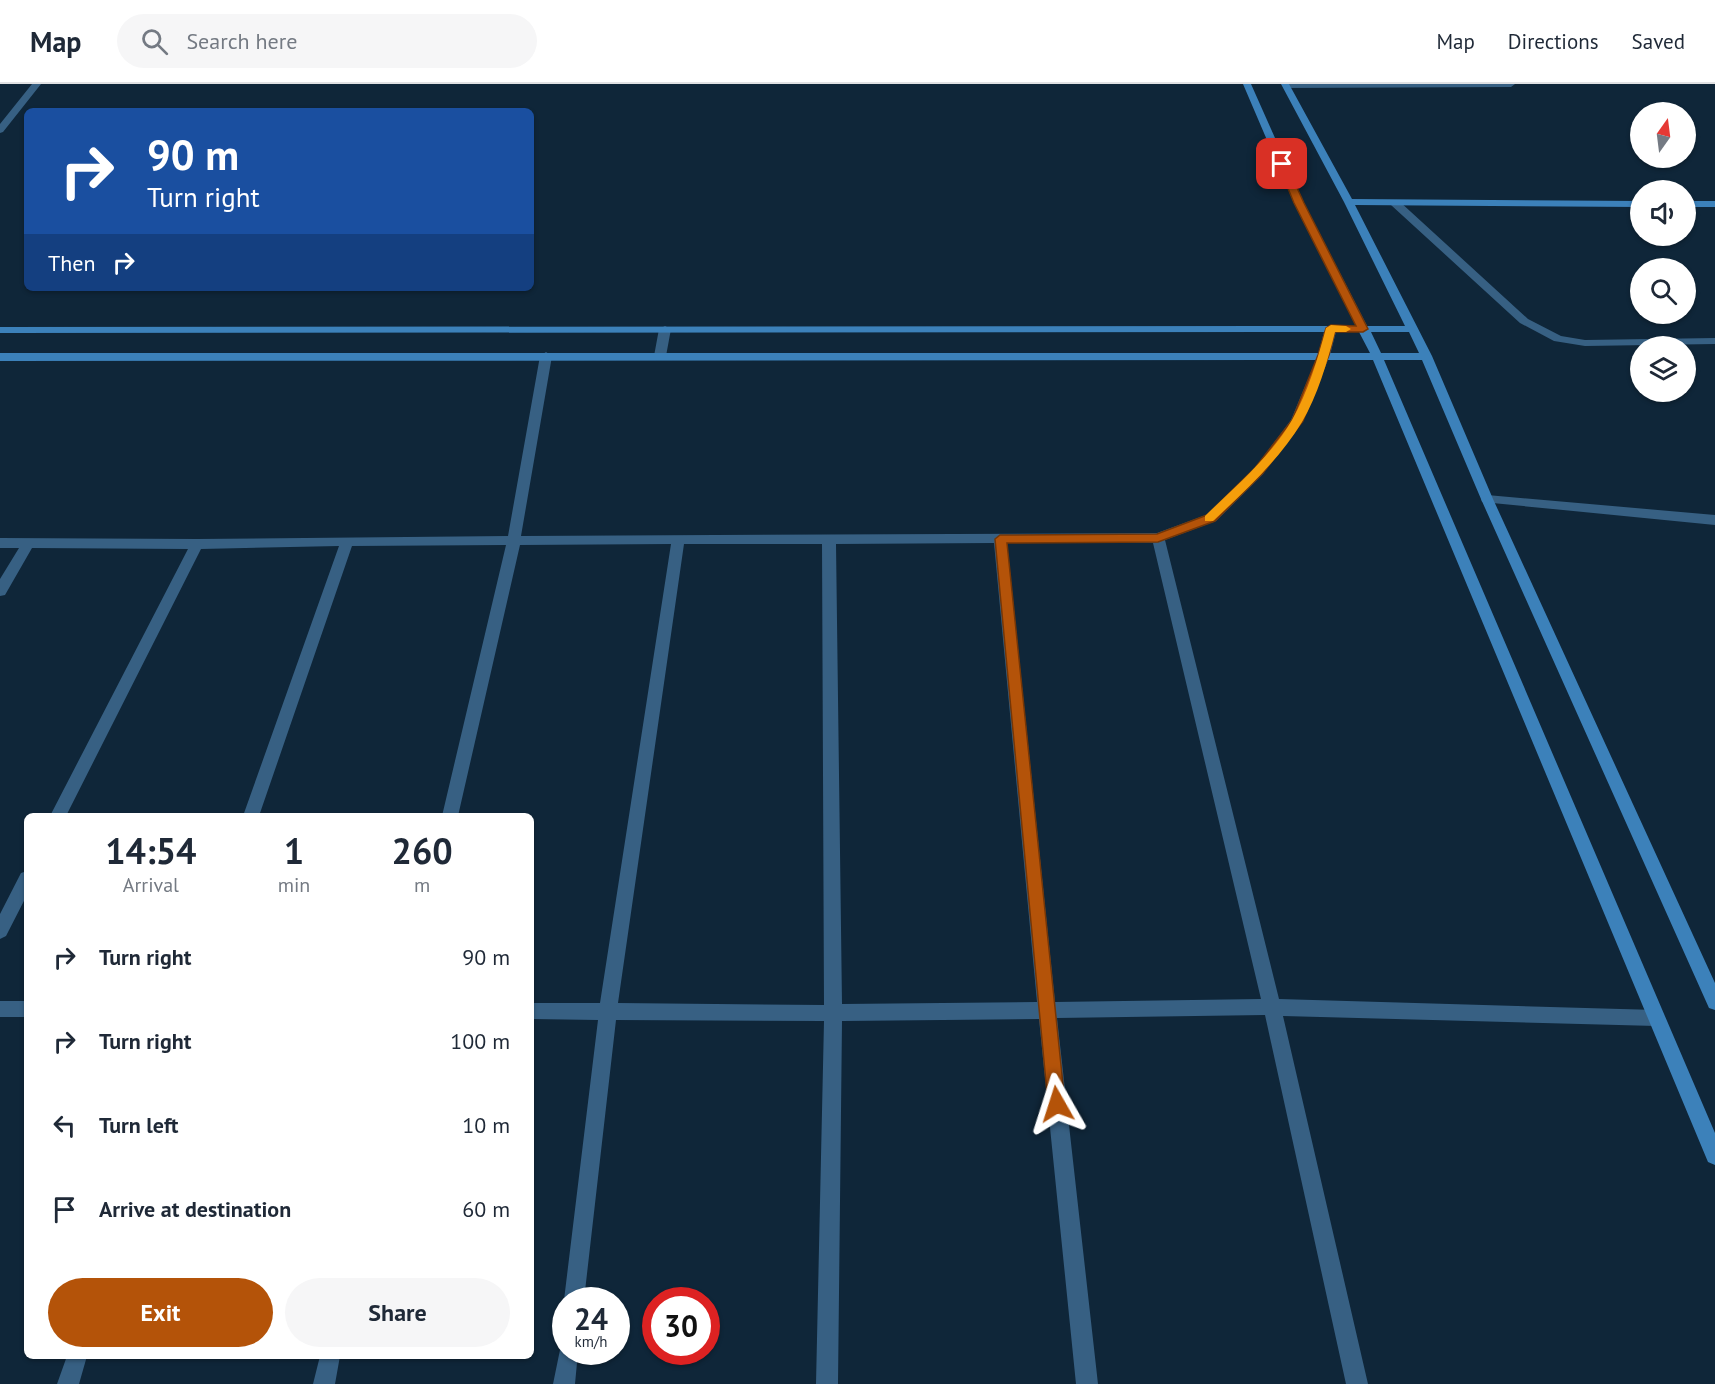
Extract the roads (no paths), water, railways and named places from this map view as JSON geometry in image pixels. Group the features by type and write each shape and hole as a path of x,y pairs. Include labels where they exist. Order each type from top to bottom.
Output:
{"street":[{"path":"0,130 37,84"},
{"path":"1247,84 1299,203 1377,356 1448,529 1715,1155"},
{"path":"1512,84 1286,85 1426,356 1487,499 1715,1002"},
{"path":"1348,202 1630,204"},
{"path":"1395,202 1524,321 1550,335 1585,343 1715,341"},
{"path":"1696,204 1715,204"},
{"path":"0,543 197,544 347,540 1158,538 1211,518 1259,471 1297,421 1324,355 1331,328"},
{"path":"660,356 665,329"},
{"path":"0,330 1413,329"},
{"path":"451,813 514,541 546,356"},
{"path":"0,357 1426,356"},
{"path":"1487,499 1715,520"},
{"path":"1158,538 1272,1007 1357,1384"},
{"path":"1000,539 1087,1384"},
{"path":"252,813 347,540"},
{"path":"576,1287 608,1011 678,540"},
{"path":"827,1384 833,1013 829,540"},
{"path":"0,591 28,543"},
{"path":"60,813 197,544"},
{"path":"0,931 24,884"},
{"path":"534,1011 833,1013 1272,1007 1656,1018"},
{"path":"0,1009 24,1009"},
{"path":"68,1384 75,1359"},
{"path":"324,1384 329,1359"},
{"path":"564,1384 566,1365"}]}
